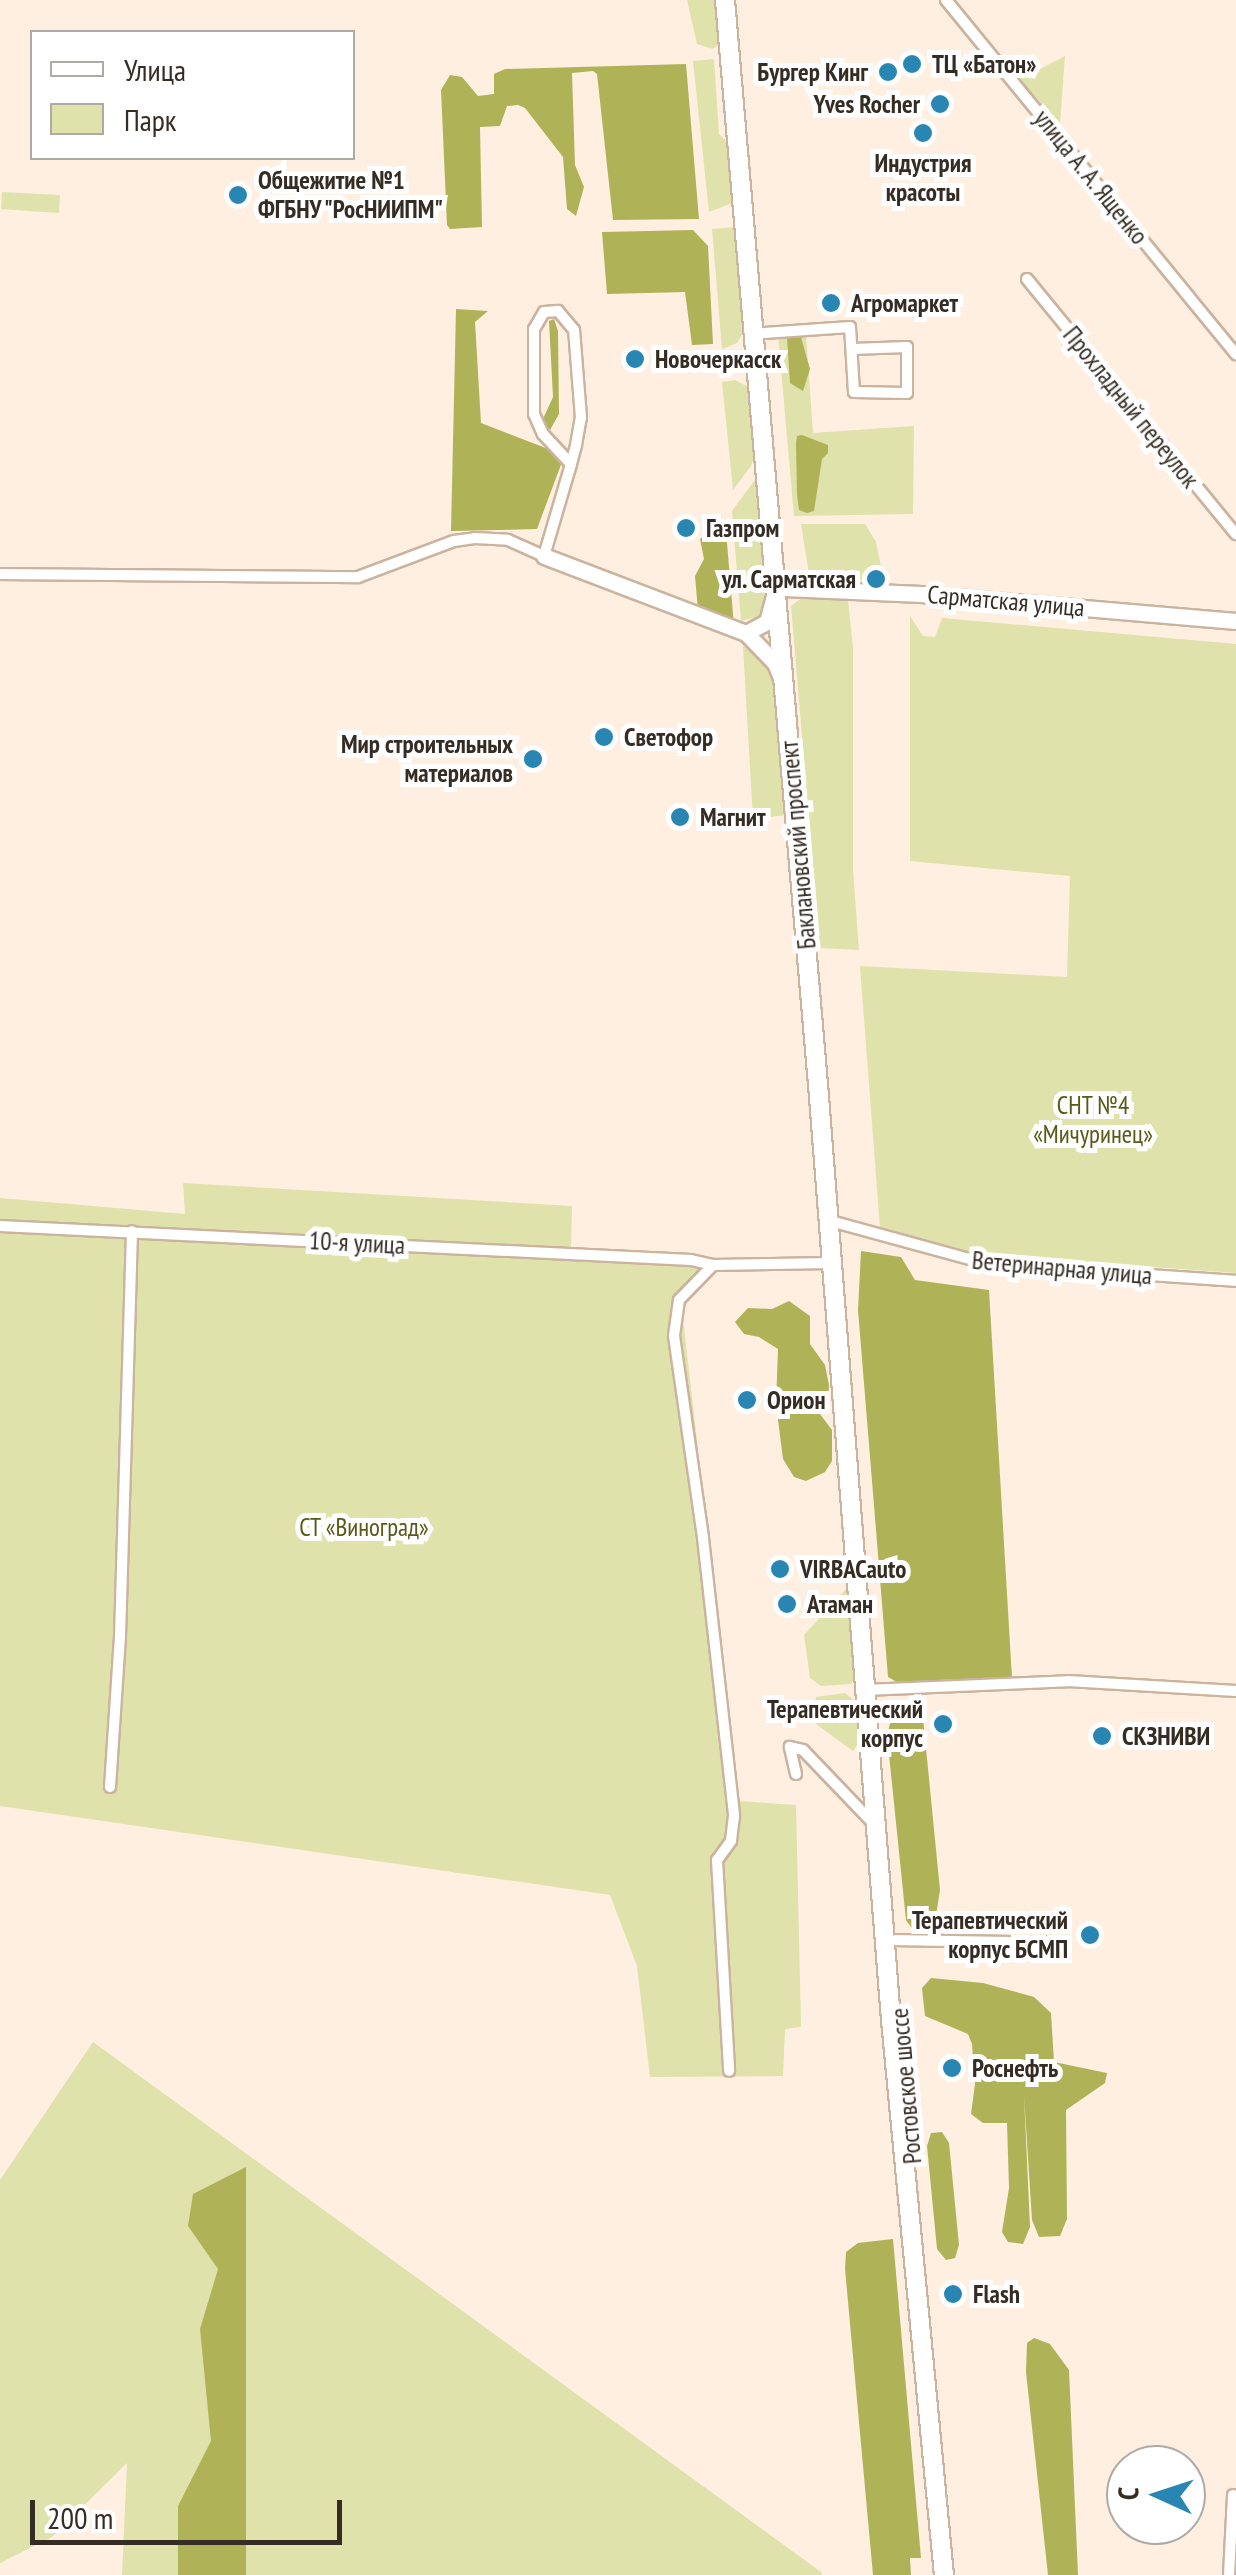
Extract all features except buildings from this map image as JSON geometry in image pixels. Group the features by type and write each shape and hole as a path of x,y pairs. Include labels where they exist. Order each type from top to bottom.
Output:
{"main road":[{"name":"Баклановский проспект","path":"725,0 735,55 764,334 830,1220 830,1263 870,1690"},
{"name":"Баклановский проспект","path":"734,0 735,55 781,588"},
{"path":"544,556 746,633 775,663 784,686"},
{"name":"Сарматская улица","path":"781,588 921,594 1236,621"},
{"path":"746,633 766,622 781,588"},
{"name":"Баклановский проспект","path":"784,628 784,686 870,1690"},
{"path":"746,633 784,628"},
{"name":"Ростовское шоссе","path":"870,1690 878,1828 931,2422"},
{"name":"Ростовское шоссе","path":"870,1690 896,1940 931,2422"},
{"path":"931,2422 946,2575"}],"street":[{"name":"улица А. А. Ященко","path":"946,0 1236,354"},
{"name":"Прохладный переулок","path":"1027,279 1236,534"},
{"path":"0,574 358,577 454,541 475,538 508,540 544,556 571,464 580,418 574,330 558,311 544,312 534,328 534,414 542,434 571,464"},
{"path":"764,334 850,327 854,392 906,393 906,347 852,349"},
{"name":"Ветеринарная улица","path":"830,1220 988,1264 1236,1282"},
{"name":"10-я улица","path":"0,1226 692,1260 713,1265 830,1263"},
{"path":"110,1787 120,1636 132,1231"},
{"path":"713,1265 678,1300 674,1336 703,1538 734,1816 731,1842 716,1860 729,2071"},
{"path":"870,1690 1068,1681 1236,1691"},
{"path":"796,1774 790,1746 803,1750 878,1828"},
{"path":"896,1940 1064,1942"},
{"path":"1230,2575 1233,2495"}],"green space":[{"path":"687,0 717,0 720,44 713,49 697,44"},
{"path":"1065,56 1060,123 1019,80"},
{"path":"714,59 719,134 727,142 732,203 709,212 693,61"},
{"path":"2,192 60,195 59,213 1,209"},
{"path":"737,227 745,330 737,343 722,349 712,229"},
{"path":"806,334 813,433 914,426 913,514 794,516 778,335"},
{"path":"735,380 752,389 756,451 751,466 733,490 722,382"},
{"path":"754,481 759,482 769,608 762,616 741,621 732,511"},
{"path":"801,524 865,524 876,542 884,582 809,574"},
{"path":"804,596 848,600 853,648 853,870 859,950 820,948 791,606"},
{"name":"СНТ №4 «Мичуринец»","path":"910,616 923,636 935,637 942,618 1236,644 1236,1273 973,1254 880,1228 860,966 1067,977 1070,876 910,861"},
{"path":"743,646 768,663 777,683 786,815 753,819"},
{"name":"СТ «Виноград»","path":"183,1183 572,1206 571,1251 720,1258 708,1276 681,1301 738,1801 796,1805 801,2027 785,2029 783,2076 650,2077 637,1966 610,1895 0,1806 0,1198 185,1214"},
{"path":"848,1587 856,1674 851,1684 821,1686 810,1678 804,1635"},
{"path":"845,1693 856,1702 859,1743 853,1751 816,1724 812,1715 816,1697"},
{"path":"93,2042 822,2575 122,2575 127,2463 52,2537 0,2563 0,2180"}],"shaded area":[{"path":"686,64 699,219 613,220 597,74 593,71 572,73 575,165 584,187 576,216 567,209 563,157 525,108 518,105 507,106 500,126 480,127 482,227 450,229 447,225 441,90 450,75 462,77 478,96 494,94 494,74 505,69"},
{"path":"693,230 708,246 713,344 692,345 685,292 607,294 602,232"},
{"path":"456,309 488,311 475,322 481,423 556,452 562,462 537,529 451,531"},
{"path":"554,319 558,331 559,414 550,430 542,421 553,397 549,321"},
{"path":"800,334 810,369 803,391 790,383 787,338"},
{"path":"797,436 828,445 814,511 807,513 799,510 797,494 796,443"},
{"path":"725,519 734,626 698,611 695,576 704,559 700,539"},
{"path":"861,1251 901,1257 915,1280 989,1290 1012,1678 904,1686 888,1677 858,1310"},
{"path":"789,1301 810,1316 810,1344 825,1365 829,1385 828,1399 817,1410 832,1430 832,1461 825,1472 806,1481 794,1477 783,1459 776,1404 778,1349 759,1337 744,1334 735,1322 748,1308 772,1309"},
{"path":"904,1708 918,1709 923,1718 940,1890 933,1934 916,1934 906,1920 887,1735 892,1716"},
{"path":"931,1978 983,1983 1034,1997 1051,2013 1054,2062 1107,2073 1105,2083 1066,2110 1067,2219 1060,2236 1039,2237 1032,2220 1024,2095 1030,2227 1023,2244 1008,2242 1002,2232 1009,2188 1007,2123 983,2123 971,2114 975,2084 972,2044 968,2034 925,2016 922,1988"},
{"path":"942,2132 949,2143 959,2245 955,2258 946,2260 937,2249 927,2146 931,2133"},
{"path":"246,2167 246,2575 178,2575 178,2506 211,2441 200,2329 218,2269 188,2226 193,2194"},
{"path":"893,2239 921,2558 910,2558 911,2575 873,2575 846,2252 858,2243"},
{"path":"1034,2338 1050,2344 1069,2370 1078,2575 1048,2575 1026,2372 1027,2343"}],"place":[{"name":"ТЦ «Батон»","path":"912,64"},
{"name":"Бургер Кинг","path":"888,72"},
{"name":"Yves Rocher","path":"940,104"},
{"name":"Индустрия красоты","path":"923,133"},
{"name":"Общежитие №1 ФГБНУ \"РосНИИПМ\"","path":"238,195"},
{"name":"Агромаркет","path":"831,303"},
{"name":"Новочеркасск","path":"635,359"},
{"name":"Газпром","path":"686,528"},
{"name":"ул. Сарматская","path":"876,579"},
{"name":"Светофор","path":"604,737"},
{"name":"Мир строительных материалов","path":"533,759"},
{"name":"Магнит","path":"680,817"},
{"name":"Орион","path":"747,1400"},
{"name":"VIRBACauto","path":"780,1569"},
{"name":"Атаман","path":"787,1604"},
{"name":"Терапевтический корпус","path":"943,1724"},
{"name":"СКЗНИВИ","path":"1102,1736"},
{"name":"Терапевтический корпус БСМП","path":"1090,1935"},
{"name":"Роснефть","path":"952,2068"},
{"name":"Flash","path":"953,2294"}]}
